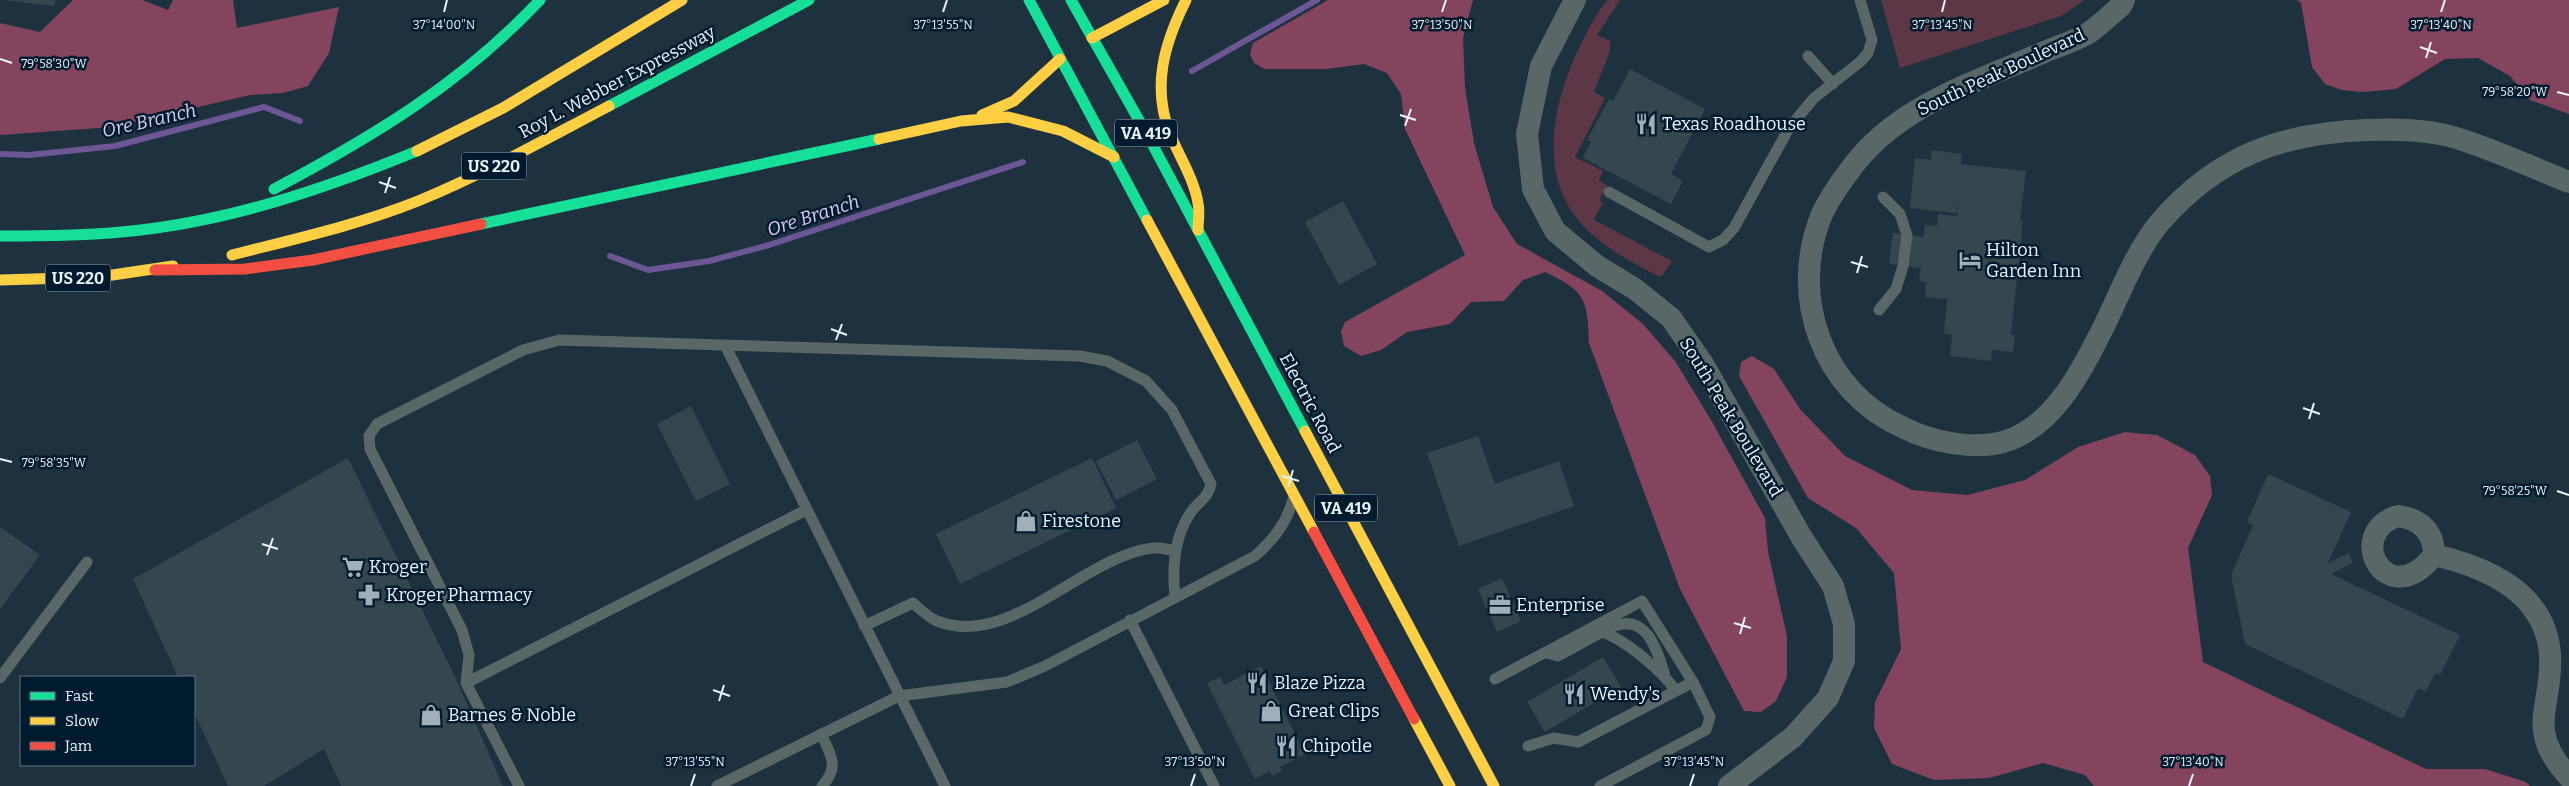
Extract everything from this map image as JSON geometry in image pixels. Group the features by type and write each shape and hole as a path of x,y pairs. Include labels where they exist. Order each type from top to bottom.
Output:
{"main road":[{"path":"223,214 327,161 386,127 455,80 491,50 540,0"},
{"name":"Roy L. Webber Expressway","path":"0,236 86,235 155,227 223,214 276,201 354,177 417,151 478,121 682,0"},
{"name":"Roy L. Webber Expressway","path":"0,280 99,277 155,270 275,245 338,228 418,201 520,153 809,0"},
{"path":"155,270 245,269 313,260 575,206 962,121 994,111 1014,101 1064,56 1029,0"},
{"name":"VA 419","path":"1071,0 1088,40"},
{"path":"1088,40 1164,0"},
{"path":"1186,0 1174,23 1164,56 1160,80 1162,112 1198,204 1198,230"},
{"name":"Electric Road","path":"1088,40 1198,230 1494,786"},
{"name":"VA 419","path":"1064,56 1114,157 1450,786"},
{"path":"962,121 1008,117 1062,131 1114,157"}],"street":[{"name":"South Peak Boulevard","path":"1575,0 1541,66 1527,134 1533,189 1556,231 1597,266 1635,289 1671,318 1704,364 1802,538 1833,586 1844,624 1844,661 1828,698 1793,736 1729,786"},
{"name":"South Peak Boulevard","path":"2124,0 2121,6 2086,34 1962,87 1923,106 1885,132 1851,168 1823,212 1810,258 1810,303 1822,350 1848,389 1880,418 1920,436 1965,445 2004,442 2040,423 2068,390 2092,351 2127,277 2158,224 2198,183 2242,156 2284,141 2328,131 2393,128 2452,136 2569,182"},
{"path":"2434,555 2454,560 2506,582 2517,589 2533,607 2544,629 2550,654 2542,715 2546,742 2558,764 2569,777"}],"lane":[{"path":"1609,192 1709,248 1723,240 1734,228 1788,128 1814,98 1868,53 1872,40 1860,0"},
{"path":"1808,56 1833,84"},
{"path":"1879,310 1896,289 1903,266 1907,234 1900,214 1883,197"},
{"path":"519,786 466,683 469,656 462,630 370,449 369,436 377,424 523,350 559,340 726,347 943,350 1080,356 1107,361 1146,380 1172,410 1211,484 1209,494 1191,512 1183,528 1176,551 1173,574 1175,596"},
{"path":"726,347 945,786"},
{"path":"717,786 731,783 821,734 899,696 1007,682 1045,666 1175,596 1255,556 1272,541 1282,526 1294,495"},
{"path":"466,683 806,510"},
{"path":"864,626 913,603 936,621 962,627 1000,622 1130,553 1155,548 1176,551"},
{"path":"0,678 87,562"},
{"path":"1495,679 1642,601 1693,682 1710,718 1706,730 1600,786"},
{"path":"1130,620 1214,786"},
{"path":"1547,653 1558,656 1621,622 1634,624 1647,633 1659,652 1665,676"},
{"path":"1602,632 1625,643 1665,676 1676,691"},
{"path":"1528,746 1554,738 1578,742 1693,682"},
{"path":"821,734 833,760 832,776 822,786"}],"shaded area":[{"path":"73,0 142,0 168,10 173,0 233,0 237,28 339,7 329,53 308,86 283,93 250,95 112,127 0,135 0,23 40,32"},
{"path":"1328,0 1473,0 1463,38 1465,88 1474,143 1493,207 1517,244 1602,291 1643,324 1675,361 1711,420 1765,518 1768,552 1787,636 1787,677 1776,701 1761,712 1744,711 1680,589 1589,343 1585,306 1582,298 1576,291 1545,272 1523,280 1504,301 1471,302 1450,324 1407,332 1381,350 1361,356 1344,346 1341,331 1345,322 1465,255 1405,129 1401,94 1387,73 1364,64 1326,69 1265,69 1254,63 1250,54 1253,43"},
{"path":"1608,0 1620,0 1597,35 1610,41 1610,51 1594,92 1605,98 1575,157 1603,171 1599,180 1607,185 1599,200 1603,202 1594,220 1672,261 1662,276 1658,276 1624,257 1583,226 1563,196 1556,175 1554,129 1558,106 1573,62 1587,31"},
{"path":"1881,0 2085,0 2061,16 1900,68"},
{"path":"2297,0 2569,0 2569,114 2530,100 2510,76 2478,58 2445,59 2396,89 2362,92 2342,90 2325,84 2312,67 2301,3"},
{"path":"1752,356 1774,369 1800,409 1845,456 1912,490 1967,495 2025,480 2078,447 2125,432 2157,435 2195,455 2210,476 2212,495 2188,548 2203,662 2426,769 2485,769 2526,782 2530,786 2094,786 2085,775 2043,763 1989,778 1934,780 1892,764 1874,728 1875,702 1901,649 1894,573 1856,528 1808,498 1739,376 1741,362"}],"building":[{"path":"2,0 55,0 54,6"},
{"name":"Texas Roadhouse","path":"1630,69 1705,109 1671,174 1683,181 1671,204 1583,158 1591,142 1587,140 1609,99 1613,101"},
{"name":"Hilton Garden Inn","path":"1932,150 1962,154 1961,164 2026,171 2020,221 2023,221 2011,335 2015,335 2013,352 1992,350 1991,361 1950,356 1952,335 1944,334 1947,299 1925,297 1926,282 1919,281 1921,268 1889,264 1893,233 1924,237 1925,225 1937,226 1938,214 1957,216 1959,202 1956,213 1910,208 1915,158 1931,160"},
{"path":"1343,201 1377,264 1339,285 1305,222"},
{"path":"691,406 730,484 696,501 657,424"},
{"path":"1478,436 1495,484 1559,461 1574,506 1459,546 1427,453"},
{"path":"1137,440 1157,479 1116,500 1096,461"},
{"path":"348,458 457,681 503,786 341,786 324,749 264,786 228,786 195,714 195,676 178,676 133,579"},
{"name":"Firestone","path":"1092,458 1116,508 960,584 936,534"},
{"path":"2268,474 2351,512 2328,563 2349,553 2353,563 2331,574 2460,635 2440,675 2435,673 2426,692 2418,688 2403,719 2245,644 2231,575 2253,525 2247,522"},
{"path":"0,527 40,555 0,609"},
{"name":"Enterprise","path":"1502,578 1521,621 1497,632 1478,589"},
{"name":"Wendy's","path":"1603,657 1621,687 1545,732 1527,702"},
{"path":"1261,666 1305,754 1280,767 1282,771 1272,776 1270,771 1255,779 1207,683 1220,677 1224,685"}],"waterway":[{"name":"Ore Branch","path":"1192,71 1317,0"},
{"name":"Ore Branch","path":"0,154 29,155 115,146 264,107 300,121"},
{"name":"Ore Branch","path":"610,256 648,270 709,261 769,245 1023,162"}],"traffic: fast":[{"path":"274,189 347,149 415,106 480,57 540,0"},
{"path":"609,106 809,0"},
{"path":"1029,0 1147,220"},
{"path":"1071,0 1149,138 1305,431"},
{"path":"481,224 879,139"},
{"path":"0,236 61,236 106,233 159,228 197,221 272,203 345,179 417,151"}],"traffic: slow":[{"path":"417,151 503,108 682,0"},
{"path":"1092,38 1164,0"},
{"path":"1186,0 1166,50 1161,83 1165,118 1196,194 1199,210 1198,230"},
{"path":"982,115 1014,101 1060,59"},
{"path":"232,255 349,224 418,201 491,168 609,106"},
{"path":"879,139 961,121 1008,117 1063,131 1114,157"},
{"path":"1147,220 1314,532"},
{"path":"0,280 99,277 173,266"},
{"path":"1305,431 1494,786"},
{"path":"1414,719 1450,786"}],"traffic: jam":[{"path":"155,270 245,269 313,260 481,224"},
{"path":"1314,532 1414,719"}],"place":[{"name":"Texas Roadhouse","path":"1646,124"},
{"name":"Hilton Garden Inn","path":"1970,260"},
{"name":"Firestone","path":"1026,521"},
{"name":"Kroger","path":"353,567"},
{"name":"Kroger Pharmacy","path":"369,595"},
{"name":"Enterprise","path":"1500,605"},
{"name":"Blaze Pizza","path":"1257,683"},
{"name":"Wendy's","path":"1574,694"},
{"name":"Great Clips","path":"1271,711"},
{"name":"Barnes & Noble","path":"431,715"},
{"name":"Chipotle","path":"1286,746"}]}
